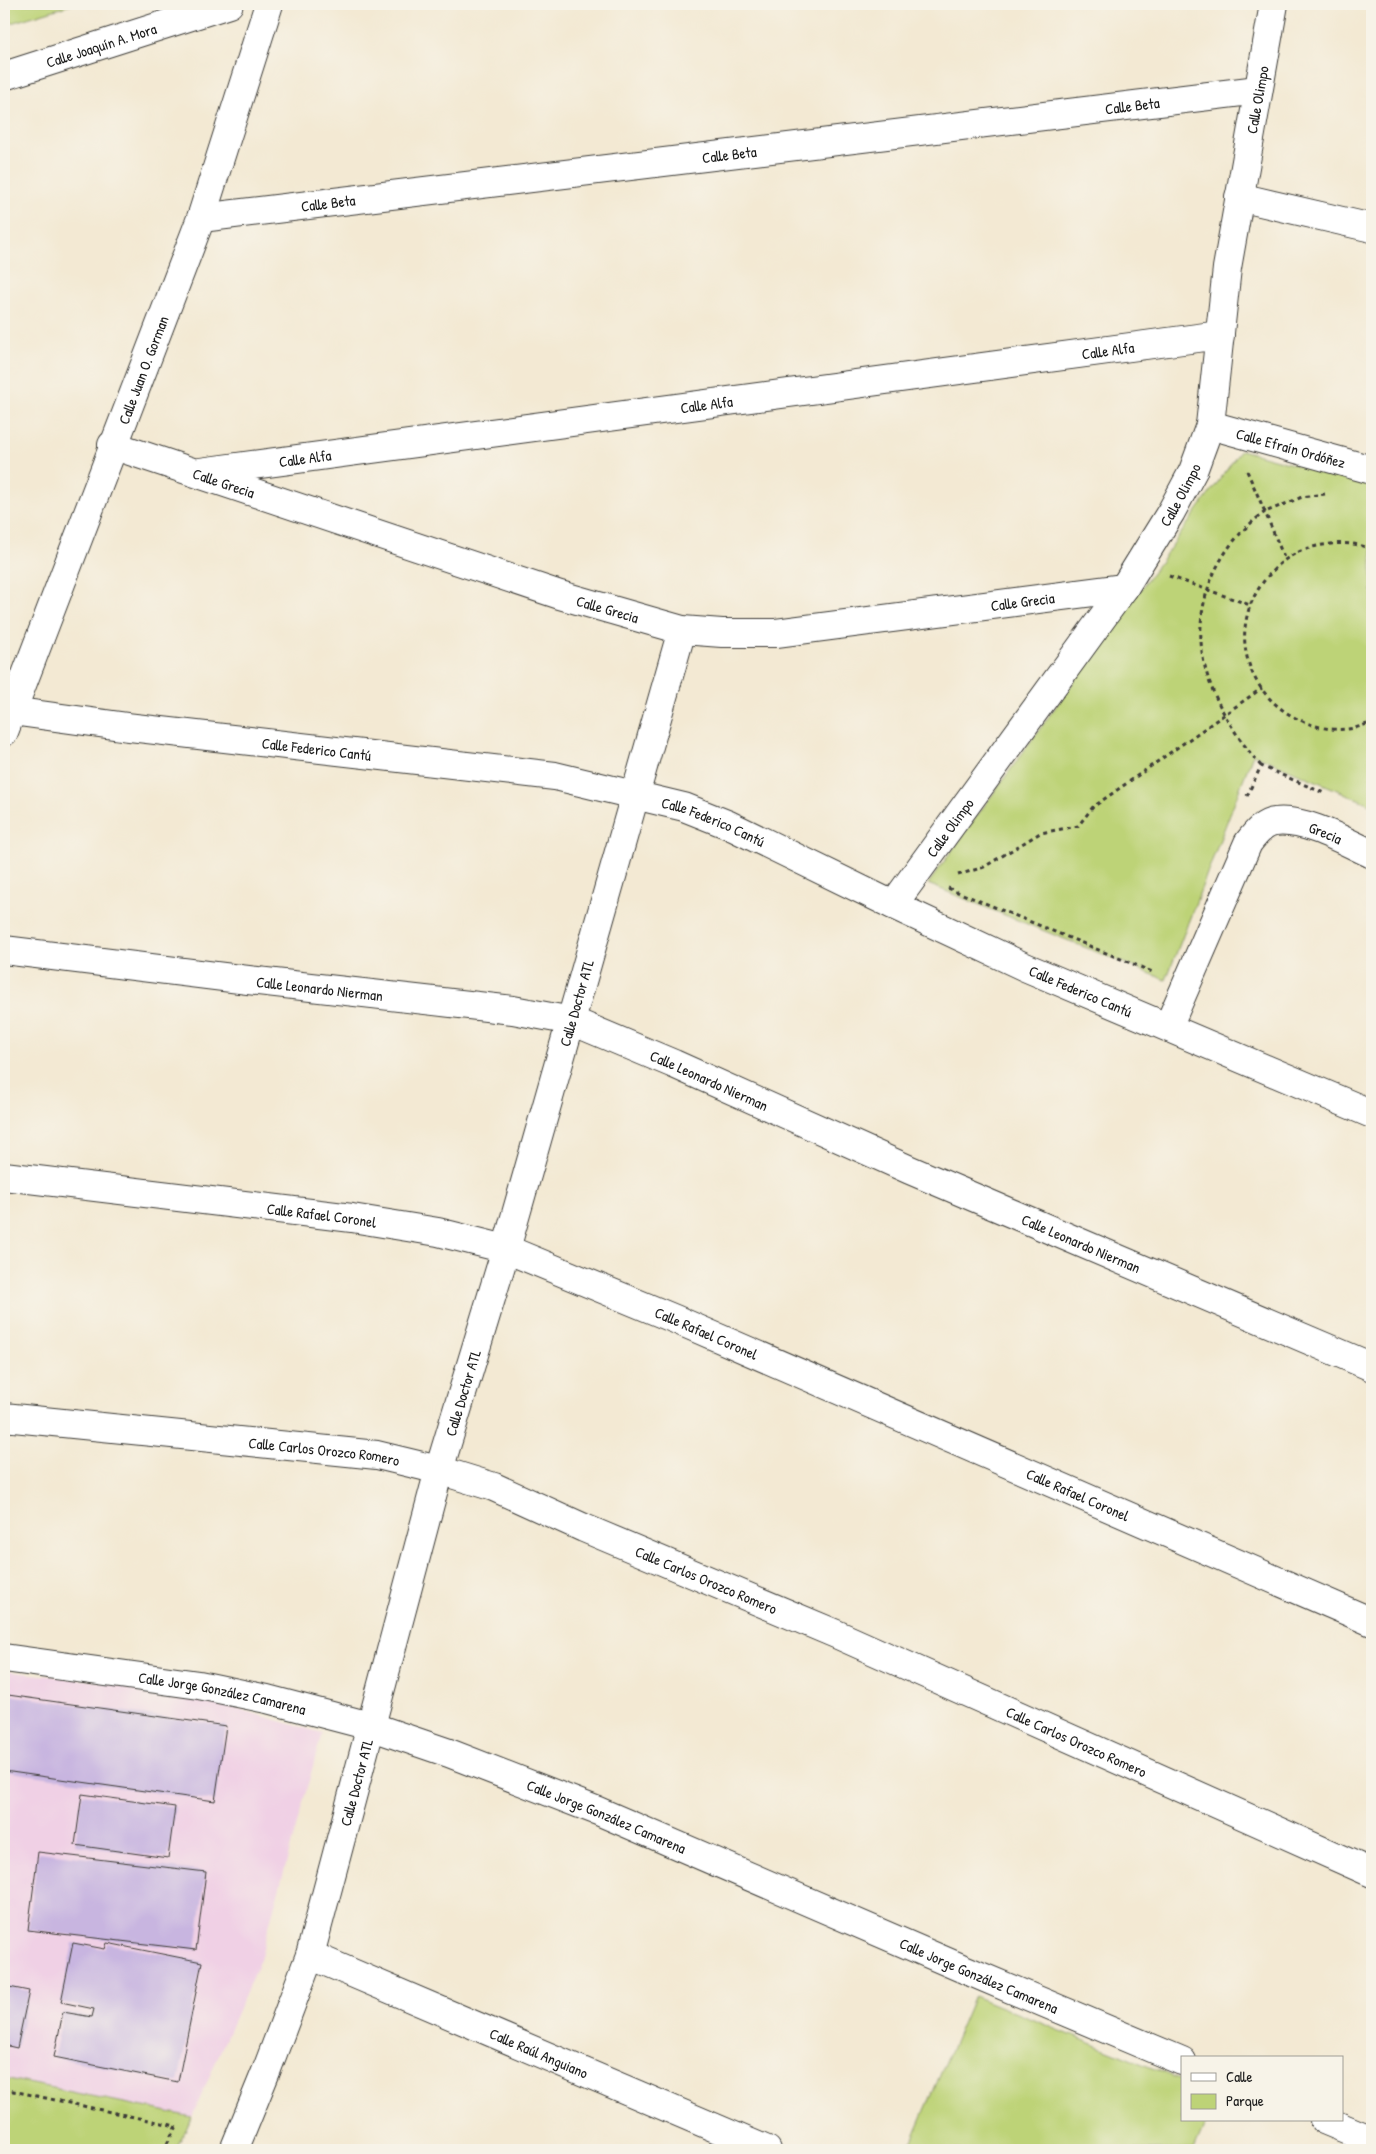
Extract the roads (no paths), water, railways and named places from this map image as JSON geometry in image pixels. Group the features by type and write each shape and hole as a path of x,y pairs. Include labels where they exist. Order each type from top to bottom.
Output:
{"street":[{"name":"Calle Joaquín A. Mora","path":"4,76 229,4"},
{"name":"Calle Juan O. Gorman","path":"6,718 201,218 270,4"},
{"name":"Calle Olimpo","path":"893,905 1124,588 1176,504 1193,471 1210,425 1227,268 1274,4"},
{"name":"Calle Beta","path":"201,218 1258,90"},
{"path":"1239,197 1372,228"},
{"name":"Calle Alfa","path":"193,473 1220,335"},
{"name":"Calle Efraín Ordóñez","path":"1210,425 1372,470"},
{"name":"Calle Grecia","path":"112,445 560,595 682,630 722,634 776,633 1124,588"},
{"name":"Calle Doctor ATL","path":"234,2150 310,1955 439,1470 572,1021 682,630"},
{"name":"Calle Federico Cantú","path":"6,718 128,727 555,776 684,807 729,825 1025,967 1372,1114"},
{"name":"Grecia","path":"1168,1027 1248,843 1259,829 1274,822 1309,827 1372,854"},
{"name":"Calle Leonardo Nierman","path":"4,950 513,1010 572,1021 665,1060 910,1170 1372,1367"},
{"name":"Calle Rafael Coronel","path":"4,1176 352,1218 438,1232 506,1249 684,1323 1372,1622"},
{"name":"Calle Carlos Orozco Romero","path":"4,1417 377,1455 439,1470 494,1487 584,1528 836,1634 1372,1873"},
{"name":"Calle Jorge González Camarena","path":"4,1658 199,1685 267,1699 370,1726 598,1811 1181,2061"},
{"name":"Calle Raúl Anguiano","path":"310,1955 767,2150"},
{"path":"1329,2122 1372,2140"}]}
